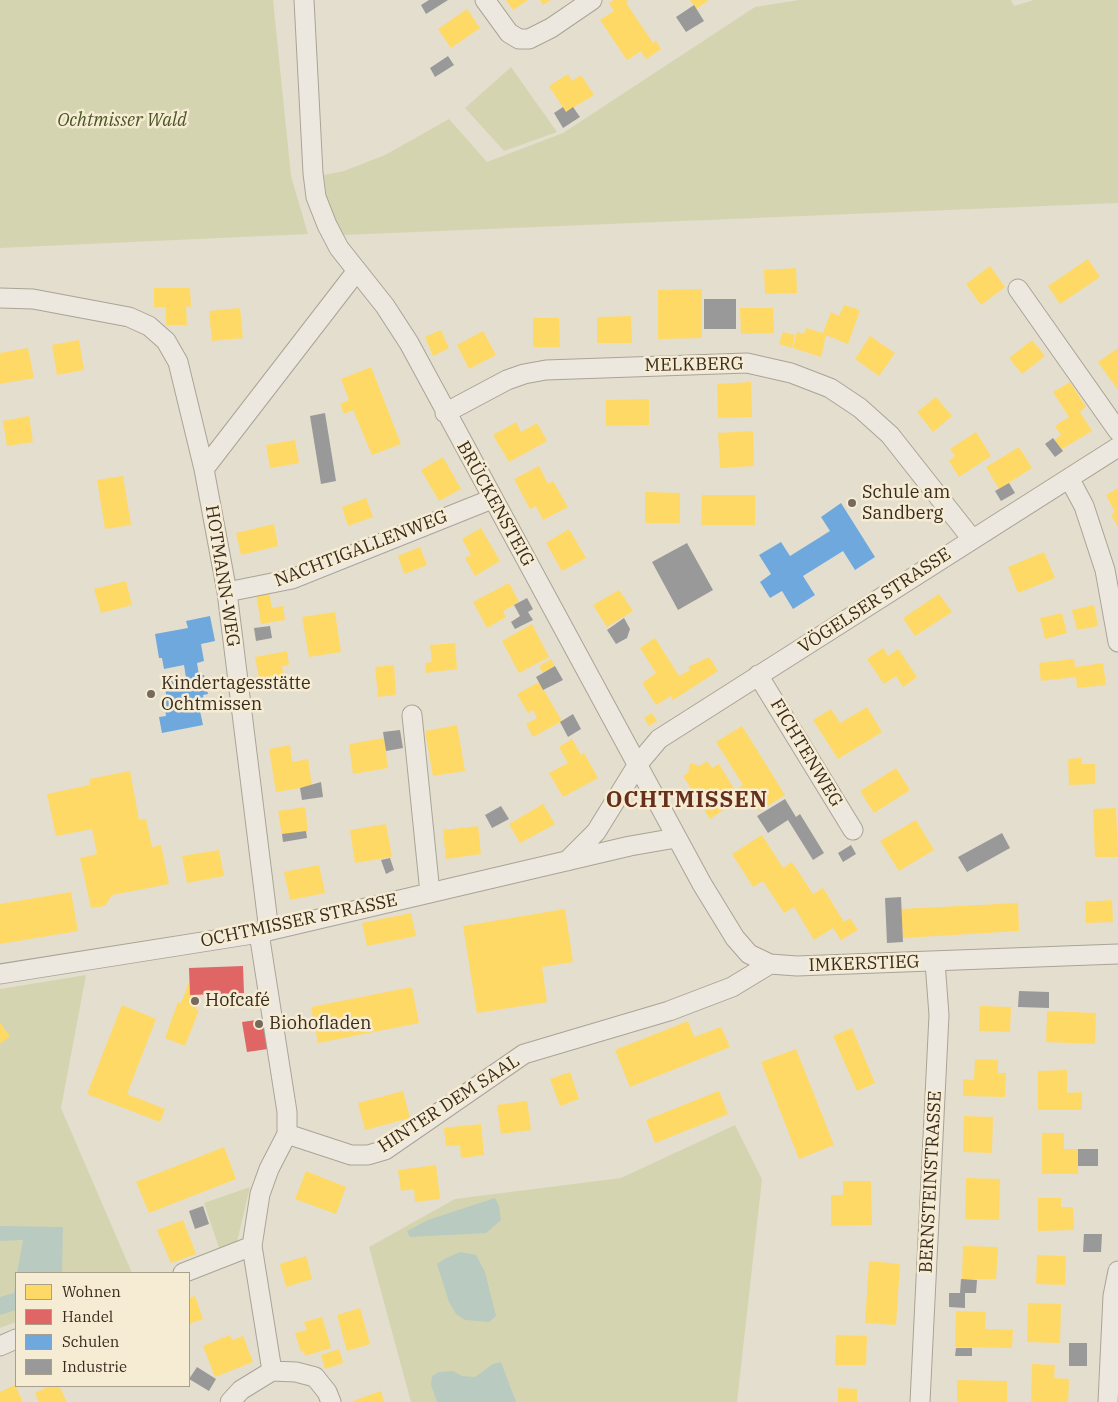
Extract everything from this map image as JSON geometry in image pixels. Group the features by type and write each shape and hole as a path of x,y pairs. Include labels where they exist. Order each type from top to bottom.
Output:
{"street":[{"name":"BRÜCKENSTEIG","path":"304,0 313,173 316,196 327,225 339,248 384,306 409,343 445,413 638,764 676,838"},
{"path":"485,0 509,33 519,39 529,39 551,28 592,0"},
{"path":"204,469 356,272"},
{"path":"1018,289 1118,431"},
{"name":"HOTMANN-WEG","path":"0,298 43,301 129,317 149,326 166,342 178,362 204,469 227,592 264,932"},
{"name":"MELKBERG","path":"445,413 508,380 531,372 747,363 791,374 830,388 860,408 890,435 972,539"},
{"name":"VÖGELSER STRASSE","path":"638,764 659,739 1118,447"},
{"path":"1069,478 1084,506 1105,570 1118,642"},
{"name":"NACHTIGALLENWEG","path":"227,592 292,578 492,498"},
{"name":"FICHTENWEG","path":"758,676 853,830"},
{"path":"412,715 430,893"},
{"path":"567,861 596,832 638,764"},
{"name":"OCHTMISSER STRASSE","path":"0,974 264,932 567,861 676,838"},
{"name":"IMKERSTIEG","path":"676,838 735,938 750,954 770,964 797,966 1118,954"},
{"path":"264,932 285,1089 287,1134 269,1169 260,1194 252,1246 272,1371"},
{"name":"BERNSTEINSTRASSE","path":"920,1402 939,1015 935,962"},
{"name":"HINTER DEM SAAL","path":"287,1134 351,1155 368,1155 385,1150 524,1054 668,1011 732,987 770,964"},
{"path":"186,1272 252,1246"},
{"path":"1108,1402 1113,1296 1118,1272"},
{"path":"0,1346 15,1339"},
{"path":"230,1402 241,1390 272,1371 296,1372 315,1377 327,1392 331,1402"}],"green space":[{"name":"Ochtmisser Wald","path":"0,0 273,0 291,176 308,234 0,248"},
{"path":"799,0 1011,0 1014,6 1034,0 1118,0 1118,203 343,235 333,216 327,201 324,175 344,171 385,155 449,119 487,162 563,133 755,7"},
{"path":"511,67 557,132 504,151 465,108"},
{"path":"86,975 61,1108 132,1272 15,1272 15,1322 0,1328 0,989"},
{"path":"735,1125 762,1179 737,1402 411,1402 369,1247 455,1199 621,1178"},
{"path":"250,1187 237,1242 219,1248 204,1203"}],"shaded area":[{"path":"495,1198 499,1206 501,1220 486,1233 410,1237 407,1231 428,1220"},
{"path":"0,1226 63,1227 62,1272 17,1272 23,1240 0,1241"},
{"path":"460,1252 476,1255 485,1272 496,1316 489,1322 465,1320 456,1314 449,1302 437,1264"},
{"path":"15,1286 15,1310 0,1315 0,1297 14,1293"},
{"path":"501,1362 516,1402 437,1402 431,1385 432,1376 439,1372 453,1371 462,1376 475,1377 493,1364"}],"building: Wohnen":[{"path":"506,0 528,0 513,10"},
{"path":"540,0 551,0 543,5"},
{"path":"614,0 628,0 626,3 653,43 656,41 661,49 646,59 641,51 627,60 600,20 614,11 609,3"},
{"path":"690,0 709,0 696,9"},
{"path":"467,9 480,28 451,48 438,29"},
{"path":"568,74 572,81 581,75 594,95 566,112 549,86"},
{"path":"1088,259 1100,277 1060,304 1048,286"},
{"path":"990,266 1005,287 981,305 966,284"},
{"path":"796,268 797,293 765,294 764,270"},
{"path":"154,288 190,288 191,307 186,306 187,325 166,325 166,307 154,307"},
{"path":"702,289 702,338 658,339 658,290"},
{"path":"844,305 860,310 848,344 826,335 821,357 793,348 797,332 804,334 806,328 823,333 831,312 839,316"},
{"path":"240,308 243,338 212,341 209,311"},
{"path":"740,308 773,308 774,333 741,334"},
{"path":"631,316 632,343 597,343 597,317"},
{"path":"533,318 559,318 560,347 533,347"},
{"path":"441,330 449,348 433,356 425,337"},
{"path":"483,331 496,355 469,369 457,345"},
{"path":"783,332 795,335 792,348 779,344"},
{"path":"870,336 895,353 879,376 855,359"},
{"path":"79,340 84,370 57,375 52,345"},
{"path":"1032,340 1045,356 1022,374 1009,358"},
{"path":"28,348 34,378 0,384 0,353"},
{"path":"1118,348 1118,390 1098,362"},
{"path":"371,367 401,444 372,455 353,410 344,414 340,404 349,400 341,379"},
{"path":"751,382 752,417 718,418 717,384"},
{"path":"1070,382 1086,407 1080,412 1092,431 1062,449 1054,440 1061,435 1055,426 1069,417 1053,392"},
{"path":"936,397 952,416 933,432 917,412"},
{"path":"649,399 649,425 606,426 606,400"},
{"path":"29,416 33,442 7,446 3,421"},
{"path":"516,422 521,432 537,423 547,441 509,462 493,435"},
{"path":"753,431 754,466 720,468 718,433"},
{"path":"976,432 991,456 959,477 949,461 955,456 950,449"},
{"path":"295,440 299,463 270,468 266,445"},
{"path":"1019,447 1032,468 999,489 986,467"},
{"path":"443,457 461,489 439,501 421,470"},
{"path":"539,466 548,484 553,481 568,507 543,520 536,506 530,509 514,479"},
{"path":"123,476 131,525 105,529 97,480"},
{"path":"1118,488 1118,528 1111,514 1115,512 1106,495"},
{"path":"645,492 680,493 680,523 645,523"},
{"path":"702,495 755,495 755,525 701,525"},
{"path":"366,498 373,517 348,526 342,507"},
{"path":"274,524 278,546 241,555 236,533"},
{"path":"481,528 500,561 475,576 465,558 471,555 462,539"},
{"path":"569,529 586,558 562,571 546,543"},
{"path":"420,547 427,565 404,574 398,556"},
{"path":"1044,552 1055,578 1018,593 1008,567"},
{"path":"126,581 132,605 101,613 94,589"},
{"path":"509,583 519,602 503,611 506,617 487,628 473,602"},
{"path":"619,590 633,611 607,627 593,605"},
{"path":"269,592 272,608 283,606 285,620 261,624 256,594"},
{"path":"939,594 952,612 915,636 903,618"},
{"path":"1094,605 1098,626 1077,630 1072,610"},
{"path":"335,612 341,652 309,657 302,617"},
{"path":"1062,613 1067,633 1045,639 1040,618"},
{"path":"532,624 549,657 519,673 502,641"},
{"path":"655,638 679,676 690,670 688,667 709,657 718,671 673,700 671,696 656,705 642,683 656,673 640,648"},
{"path":"455,643 457,669 426,673 425,663 432,662 430,645"},
{"path":"883,648 888,656 898,649 917,677 903,687 896,676 884,684 867,659"},
{"path":"287,651 289,665 282,666 286,685 261,689 255,657"},
{"path":"551,659 555,666 543,673 539,666"},
{"path":"1074,659 1075,667 1103,663 1106,685 1077,688 1076,677 1041,681 1039,663"},
{"path":"394,665 396,695 378,697 375,667"},
{"path":"539,682 562,721 533,737 526,724 537,718 533,710 528,713 517,694"},
{"path":"867,707 882,732 838,759 813,720 831,709 840,723"},
{"path":"652,713 657,721 649,726 644,718"},
{"path":"457,725 465,771 433,776 425,731"},
{"path":"742,726 785,795 760,811 748,793 710,819 683,776 688,773 690,763 700,766 707,761 712,768 719,764 735,790 743,785 716,742"},
{"path":"384,738 388,768 353,774 349,744"},
{"path":"572,739 581,755 584,753 598,778 563,797 549,773 568,763 559,747"},
{"path":"290,745 292,762 308,759 312,786 276,792 269,749"},
{"path":"1081,758 1082,764 1095,764 1095,784 1069,785 1068,759"},
{"path":"896,768 910,790 874,813 860,791"},
{"path":"130,771 139,820 146,819 152,847 161,845 169,884 112,895 105,906 91,908 80,858 97,854 92,829 56,836 47,794 90,785 89,779"},
{"path":"543,804 555,824 520,843 509,824"},
{"path":"305,807 308,831 282,835 278,811"},
{"path":"1116,808 1118,857 1095,857 1093,809"},
{"path":"916,820 934,850 899,871 880,841"},
{"path":"386,824 392,857 355,863 350,830"},
{"path":"478,826 481,854 446,859 443,830"},
{"path":"762,835 783,868 792,862 813,894 823,888 844,922 850,918 858,930 841,940 833,928 814,940 794,907 784,913 763,881 753,887 732,854"},
{"path":"219,850 224,876 187,883 182,856"},
{"path":"319,865 325,893 290,900 284,872"},
{"path":"71,892 78,931 0,944 0,904"},
{"path":"1112,900 1113,922 1086,923 1085,902"},
{"path":"1018,903 1019,931 903,938 901,909"},
{"path":"565,909 573,962 542,967 547,1002 477,1013 463,926"},
{"path":"411,913 416,936 367,946 362,923"},
{"path":"189,982 190,995 200,995 196,1009 199,1010 185,1046 165,1038 178,1002 181,1003"},
{"path":"412,987 419,1023 318,1043 311,1007"},
{"path":"122,1005 156,1019 127,1094 165,1109 160,1122 87,1094"},
{"path":"980,1006 1011,1007 1010,1032 979,1031"},
{"path":"1047,1011 1096,1013 1095,1044 1046,1042"},
{"path":"688,1021 694,1037 721,1027 730,1047 630,1087 615,1050"},
{"path":"0,1023 10,1036 0,1044"},
{"path":"852,1028 875,1083 857,1091 833,1036"},
{"path":"796,1049 834,1145 799,1159 761,1062"},
{"path":"975,1059 998,1060 998,1073 1006,1073 1005,1097 963,1096 963,1079 974,1080"},
{"path":"1067,1070 1067,1093 1082,1092 1082,1110 1038,1110 1038,1071"},
{"path":"570,1072 579,1099 560,1106 550,1079"},
{"path":"403,1091 410,1118 365,1130 358,1103"},
{"path":"719,1091 728,1114 655,1143 646,1120"},
{"path":"527,1101 531,1130 501,1134 497,1105"},
{"path":"964,1116 993,1117 992,1153 963,1152"},
{"path":"481,1124 484,1155 461,1158 460,1145 446,1146 444,1128"},
{"path":"1042,1133 1064,1133 1064,1149 1078,1149 1078,1174 1042,1174"},
{"path":"224,1147 236,1179 149,1213 136,1182"},
{"path":"436,1165 440,1199 415,1202 414,1189 401,1191 398,1170"},
{"path":"306,1171 346,1187 336,1214 295,1199"},
{"path":"966,1178 1000,1179 999,1220 965,1219"},
{"path":"843,1181 871,1181 872,1225 831,1226 831,1195 843,1195"},
{"path":"1038,1198 1061,1198 1061,1207 1073,1207 1074,1230 1038,1231"},
{"path":"183,1220 196,1254 171,1263 157,1230"},
{"path":"963,1246 998,1247 996,1279 962,1279"},
{"path":"1037,1255 1066,1256 1065,1285 1036,1284"},
{"path":"306,1256 312,1279 286,1287 280,1264"},
{"path":"869,1261 900,1264 896,1325 865,1323"},
{"path":"195,1296 203,1319 190,1324 190,1298"},
{"path":"1028,1303 1061,1304 1060,1343 1027,1342"},
{"path":"360,1308 370,1344 347,1351 337,1315"},
{"path":"956,1311 986,1312 985,1329 1013,1330 1012,1348 955,1347"},
{"path":"322,1317 331,1348 305,1356 304,1351 301,1352 295,1333 307,1330 304,1322"},
{"path":"230,1335 232,1340 243,1336 253,1362 215,1377 203,1346"},
{"path":"836,1335 867,1336 866,1365 835,1365"},
{"path":"339,1349 343,1363 325,1369 321,1355"},
{"path":"1032,1364 1055,1365 1054,1378 1069,1379 1068,1402 1031,1402"},
{"path":"957,1380 1007,1381 1007,1402 957,1402"},
{"path":"15,1385 23,1402 0,1402 0,1392"},
{"path":"48,1387 60,1387 67,1402 39,1402 35,1393"},
{"path":"838,1388 857,1389 857,1402 838,1402"},
{"path":"381,1391 384,1402 350,1402"}],"building: Handel":[{"path":"243,966 244,993 190,995 189,968"},
{"path":"264,1019 268,1049 247,1052 242,1022"}],"building: Schulen":[{"path":"841,503 875,557 855,570 843,551 803,576 815,595 793,609 782,591 770,598 760,582 771,574 759,555 781,542 790,556 830,531 821,517"},
{"path":"210,616 215,641 201,644 204,661 197,663 199,675 204,675 208,694 203,695 205,710 200,711 203,725 162,733 159,717 166,716 164,700 167,700 164,682 186,678 184,665 164,669 162,658 159,658 155,634 188,628 186,621"}],"building: Industrie":[{"path":"429,0 448,0 426,14 421,5"},
{"path":"694,5 704,21 686,32 676,17"},
{"path":"448,56 454,65 435,77 430,68"},
{"path":"563,107 566,112 573,107 580,117 563,128 554,113"},
{"path":"704,299 736,299 736,329 704,329"},
{"path":"325,413 336,481 321,484 310,416"},
{"path":"1053,438 1063,451 1055,457 1045,444"},
{"path":"1009,483 1015,493 1001,501 995,491"},
{"path":"687,543 713,590 678,610 652,562"},
{"path":"527,598 533,609 528,612 533,620 515,629 511,622 520,616 514,605"},
{"path":"624,618 630,629 627,638 616,644 607,630"},
{"path":"270,626 272,638 256,641 254,628"},
{"path":"555,666 563,680 543,690 536,677"},
{"path":"573,714 581,729 568,737 560,722"},
{"path":"400,730 403,748 386,751 383,732"},
{"path":"321,782 323,797 302,800 300,788"},
{"path":"785,799 796,817 800,814 824,853 813,860 788,820 768,833 757,816"},
{"path":"501,806 509,819 492,828 485,815"},
{"path":"306,831 307,838 283,842 282,834"},
{"path":"1002,833 1010,848 967,872 958,857"},
{"path":"851,845 856,854 843,862 838,853"},
{"path":"390,858 394,870 386,874 381,860"},
{"path":"901,897 903,942 887,943 885,898"},
{"path":"1019,991 1049,992 1049,1008 1018,1007"},
{"path":"1078,1149 1098,1149 1098,1166 1078,1166"},
{"path":"203,1206 209,1224 195,1229 189,1211"},
{"path":"1084,1234 1102,1234 1101,1252 1083,1252"},
{"path":"961,1279 977,1280 976,1293 965,1293 965,1308 949,1307 949,1293 960,1293"},
{"path":"1069,1343 1087,1343 1087,1366 1069,1366"},
{"path":"956,1348 972,1348 972,1356 955,1356"},
{"path":"197,1367 216,1379 209,1391 190,1380"}],"place":[{"name":"Schule am Sandberg","path":"852,503"},
{"name":"Kindertagesstätte Ochtmissen","path":"151,694"},
{"name":"Hofcafé","path":"195,1001"},
{"name":"Biohofladen","path":"259,1024"}],"district":[{"name":"OCHTMISSEN","path":"687,801"}]}
